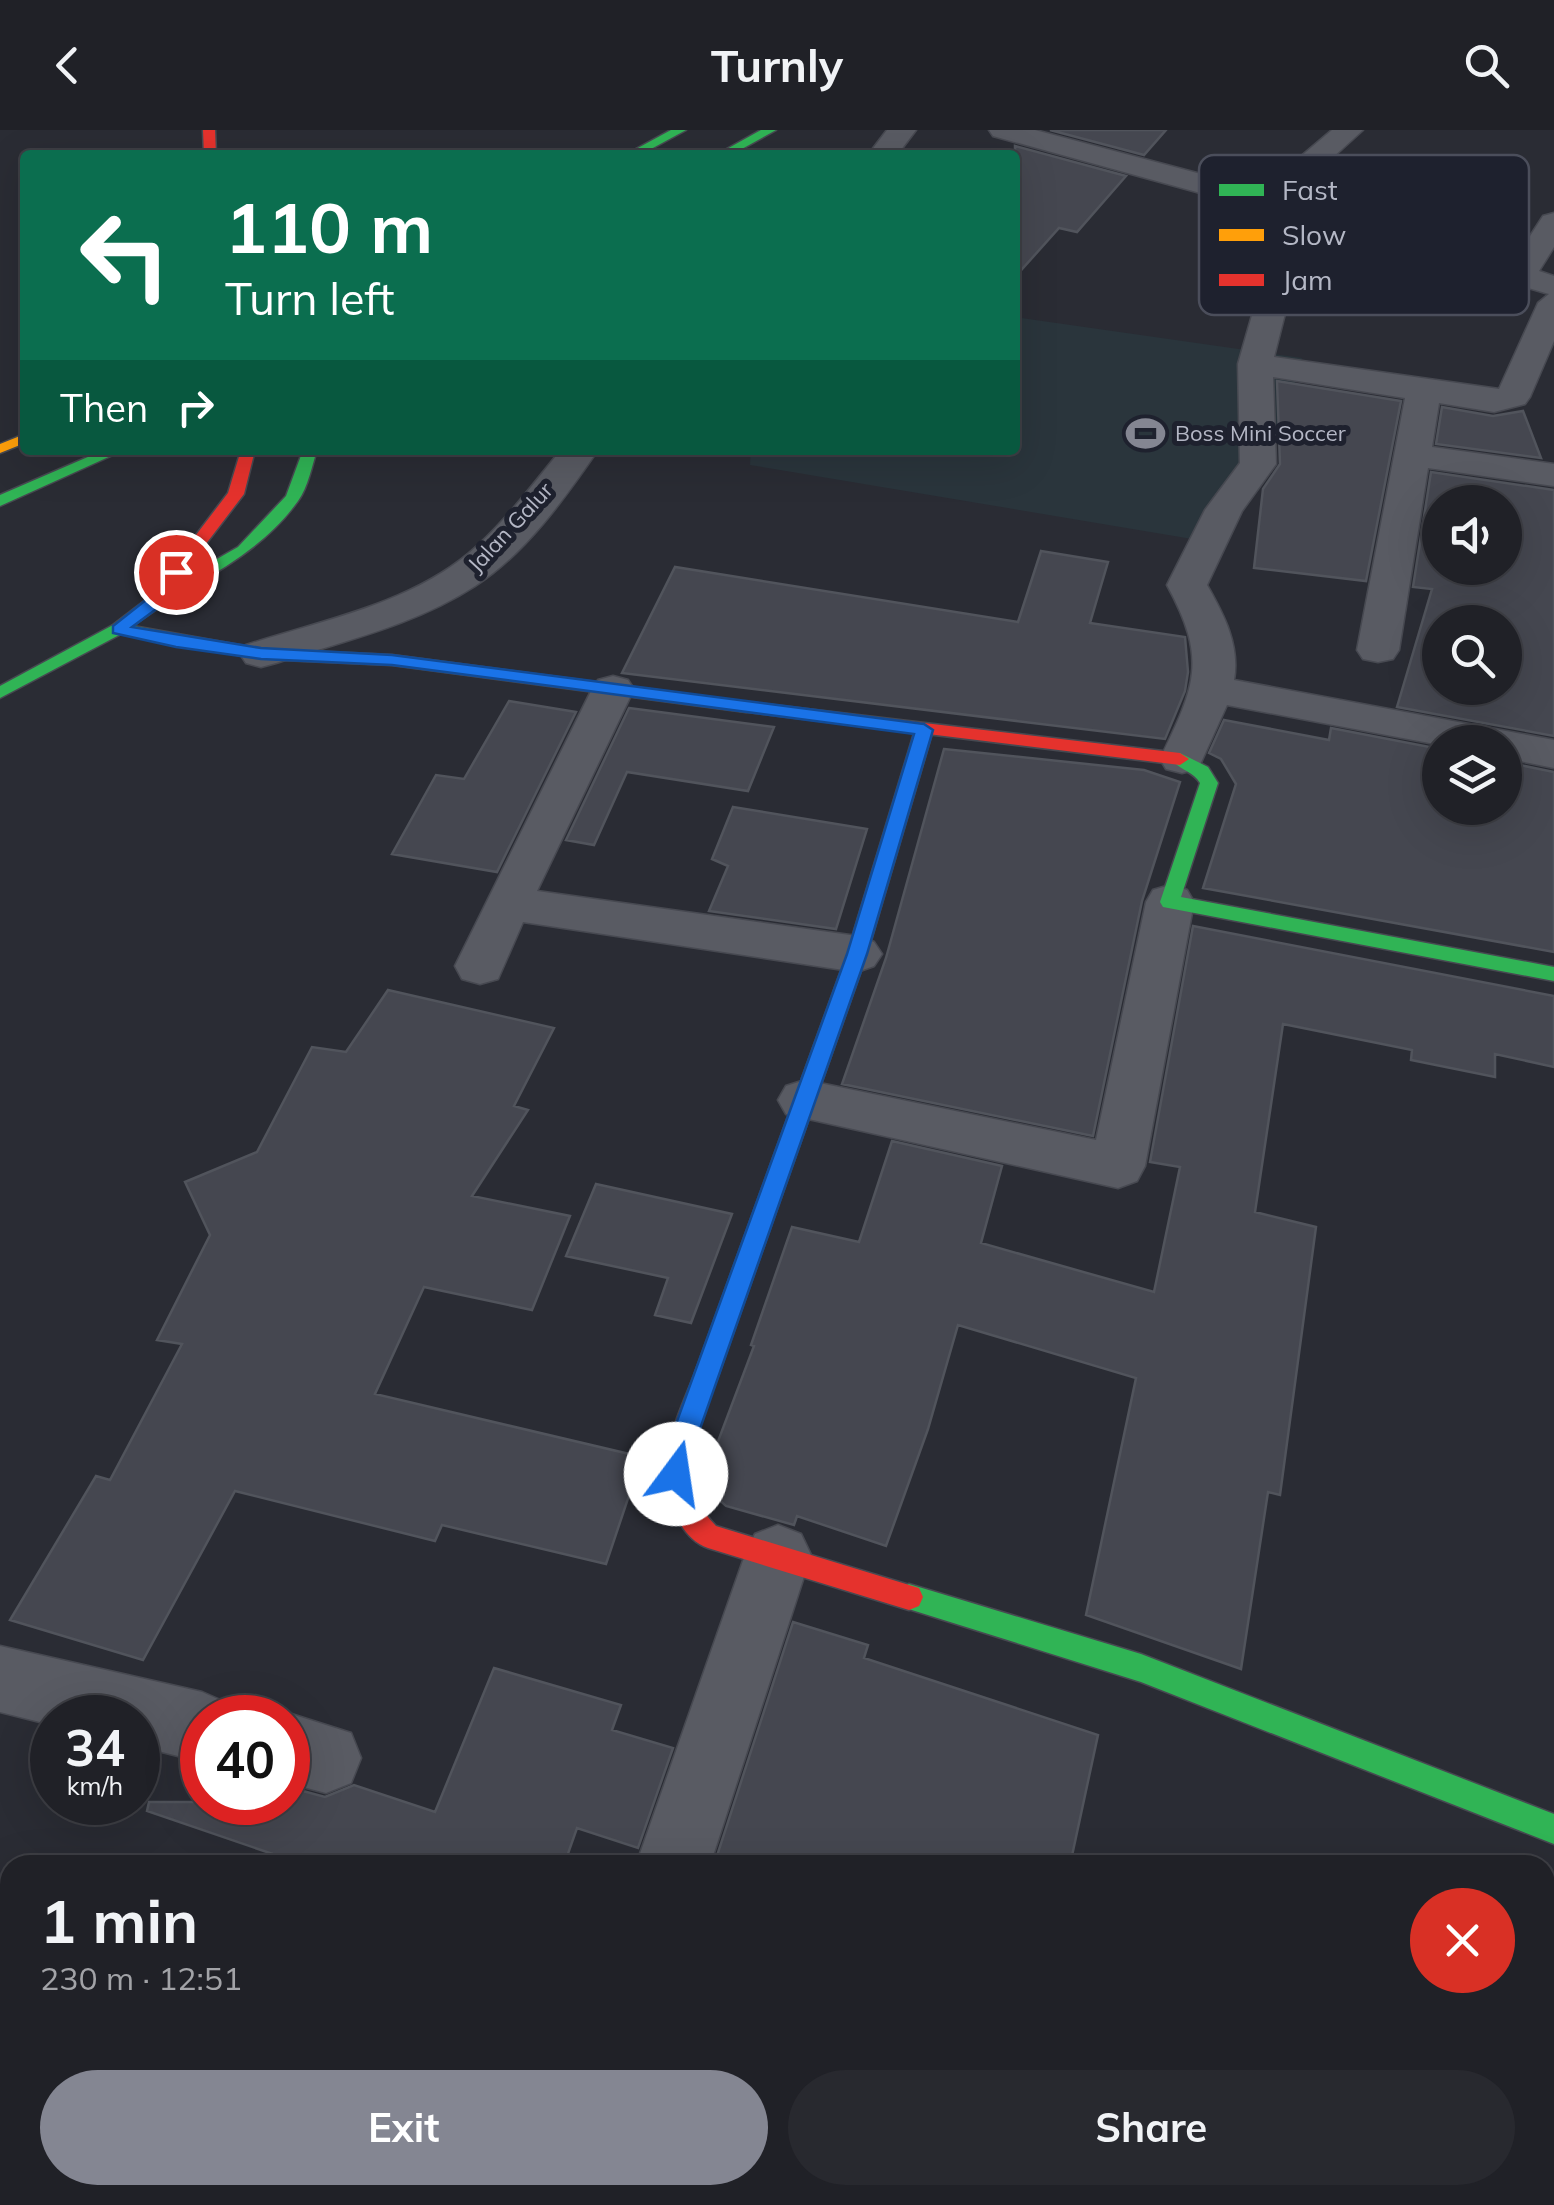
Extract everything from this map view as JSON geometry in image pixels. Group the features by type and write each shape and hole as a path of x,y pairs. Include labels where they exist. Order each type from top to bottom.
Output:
{"main road":[{"path":"641,150 680,130"},
{"path":"732,150 770,130"},
{"path":"0,501 105,455"},
{"path":"153,603 236,494 247,455"},
{"path":"0,693 119,629 153,603 244,550 293,496 308,455"},
{"path":"119,629 261,654 392,660 924,730 1182,759 1202,771 1209,784 1170,902 1554,974"},
{"path":"924,730 857,954 682,1443 676,1474 677,1501 686,1521 708,1536 1140,1668 1380,1758 1554,1830"}],"street":[{"path":"886,150 902,130"},
{"path":"1003,130 1199,182"},
{"path":"1320,155 1349,130"},
{"path":"1028,161 1053,142"},
{"path":"1529,262 1554,222"},
{"path":"1529,279 1554,286"},
{"path":"1256,364 1470,400 1513,397 1554,303"},
{"path":"1182,759 1214,689 1215,637 1187,585 1224,510 1258,464 1256,364 1269,315"},
{"path":"1378,650 1423,393"},
{"name":"Jalan Galur","path":"261,654 407,606 466,574 508,534 576,455"},
{"path":"1413,455 1554,476"},
{"path":"480,966 613,689"},
{"path":"1214,689 1422,728"},
{"path":"1522,747 1554,754"},
{"path":"805,1100 1118,1166 1170,902"},
{"path":"507,903 857,954"},
{"path":"675,1855 778,1556"},
{"path":"0,1679 180,1722"}],"shaded area":[{"name":"Boss Mini Soccer","path":"1020,318 1302,358 1286,416 1204,541 750,465 751,455 1020,455"}],"building":[{"path":"1050,130 1166,130 1144,155"},
{"path":"1015,146 1126,176 1077,232 1059,228 1020,271 1020,150 1015,150"},
{"path":"1277,381 1401,401 1366,581 1254,568 1263,489 1280,464"},
{"path":"1442,407 1493,416 1523,411 1541,458 1436,444"},
{"path":"1431,472 1520,485 1429,485"},
{"path":"1522,485 1554,490 1554,736 1522,730 1522,725 1494,725 1397,707 1422,623 1422,705 1522,705 1522,605 1427,605 1432,589 1413,587 1422,530 1422,585 1522,585"},
{"path":"1041,551 1108,562 1090,623 1185,637 1185,691 1165,739 622,673 675,567 1018,622"},
{"path":"509,701 576,712 497,872 392,854 436,775 464,779"},
{"path":"629,708 774,727 748,791 627,772 594,845 566,840"},
{"path":"1224,720 1329,740 1331,728 1422,746 1422,825 1522,825 1522,765 1554,772 1554,952 1203,888 1236,784 1221,759 1209,753"},
{"path":"944,749 1144,770 1180,782 1142,901 1093,1136 842,1084 886,958"},
{"path":"733,807 867,829 836,929 709,911 728,866 712,859"},
{"path":"1193,926 1554,996 1554,1067 1495,1054 1495,1077 1411,1060 1412,1050 1283,1024 1255,1212 1316,1227 1280,1495 1268,1492 1241,1669 1086,1615 1136,1378 958,1325 928,1429 886,1546 797,1516 794,1525 726,1506 713,1494 717,1444 792,1227 859,1242 892,1141 1002,1166 981,1243 1154,1292 1180,1167 1150,1162"},
{"path":"388,990 554,1028 514,1106 528,1110 472,1196 570,1216 532,1310 424,1287 375,1394 642,1457 606,1564 442,1525 435,1541 235,1491 143,1660 10,1620 96,1476 110,1480 182,1344 157,1340 210,1235 185,1182 257,1152 312,1047 346,1052"},
{"path":"596,1184 732,1214 691,1323 655,1315 668,1278 566,1256"},
{"path":"793,1622 868,1645 864,1658 1098,1735 1072,1855 717,1855"},
{"path":"494,1668 621,1705 612,1730 673,1748 638,1848 577,1828 568,1855 276,1855 188,1825 310,1825 310,1793 325,1797 354,1785 435,1812"},
{"path":"160,1802 180,1802 180,1822 160,1815"}],"traffic: fast":[{"path":"641,150 680,130"},
{"path":"732,150 770,130"},
{"path":"0,501 106,455"},
{"path":"0,693 119,629 153,603 244,550 293,497 308,455"},
{"path":"119,629 261,654 392,660 746,707"},
{"path":"707,1373 857,954 924,730"},
{"path":"1180,759 1202,771 1209,783 1170,902 1554,974"},
{"path":"909,1597 1141,1668 1554,1829"}],"traffic: slow":[{"path":"0,449 20,440"}],"traffic: jam":[{"path":"209,130 210,150"},
{"path":"167,584 236,494 247,455"},
{"path":"746,707 1180,759"},
{"path":"707,1373 678,1458 677,1479 690,1518 708,1536 909,1597"}],"place":[{"name":"Boss Mini Soccer","path":"1145,433"}],"route":[{"path":"176,572 153,603 119,629 261,654 392,660 924,730 857,954 682,1443 676,1474"}]}
